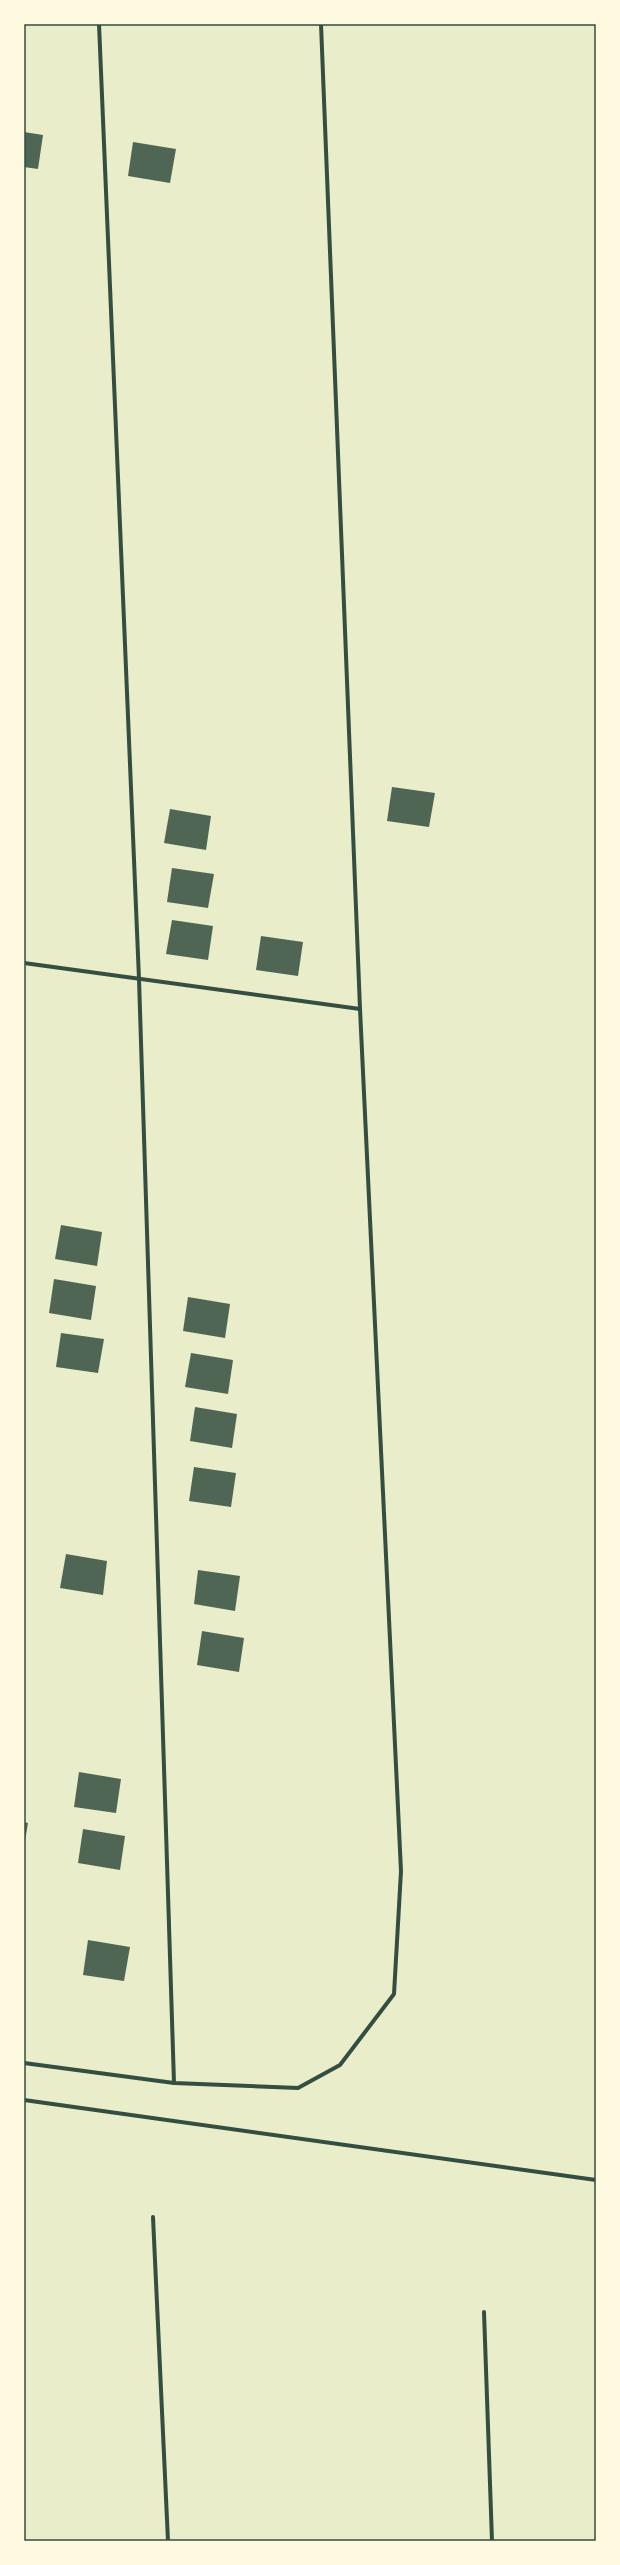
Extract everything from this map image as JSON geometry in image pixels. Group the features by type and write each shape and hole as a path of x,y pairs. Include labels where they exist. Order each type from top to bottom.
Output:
{"street":[{"path":"99,24 139,978 174,2083"},
{"path":"24,2063 174,2083 298,2088 340,2065 394,1994 401,1871 360,1009 321,24"},
{"path":"24,962 360,1009"},
{"path":"24,2100 596,2180"},
{"path":"153,2217 168,2541"},
{"path":"484,2312 492,2541"}],"building":[{"path":"24,132 43,135 38,169 24,167"},
{"path":"133,142 176,149 170,183 128,176"},
{"path":"392,787 435,793 429,827 387,821"},
{"path":"170,809 211,816 206,850 164,843"},
{"path":"172,868 214,874 208,908 167,902"},
{"path":"172,920 213,926 208,960 166,954"},
{"path":"261,936 303,942 298,976 256,970"},
{"path":"61,1225 102,1232 97,1266 55,1259"},
{"path":"54,1279 96,1286 91,1320 49,1313"},
{"path":"188,1297 230,1304 225,1338 183,1331"},
{"path":"61,1333 104,1339 98,1373 56,1367"},
{"path":"191,1353 233,1360 228,1394 185,1387"},
{"path":"195,1407 237,1414 232,1448 190,1441"},
{"path":"194,1467 236,1473 231,1507 189,1501"},
{"path":"66,1554 107,1561 103,1595 60,1588"},
{"path":"198,1570 240,1576 235,1611 194,1604"},
{"path":"202,1631 244,1638 239,1672 197,1665"},
{"path":"79,1772 121,1779 116,1813 74,1807"},
{"path":"24,1822 28,1823 25,1841 24,1841"},
{"path":"83,1829 125,1836 120,1870 78,1863"},
{"path":"88,1940 130,1947 124,1981 83,1975"}]}
